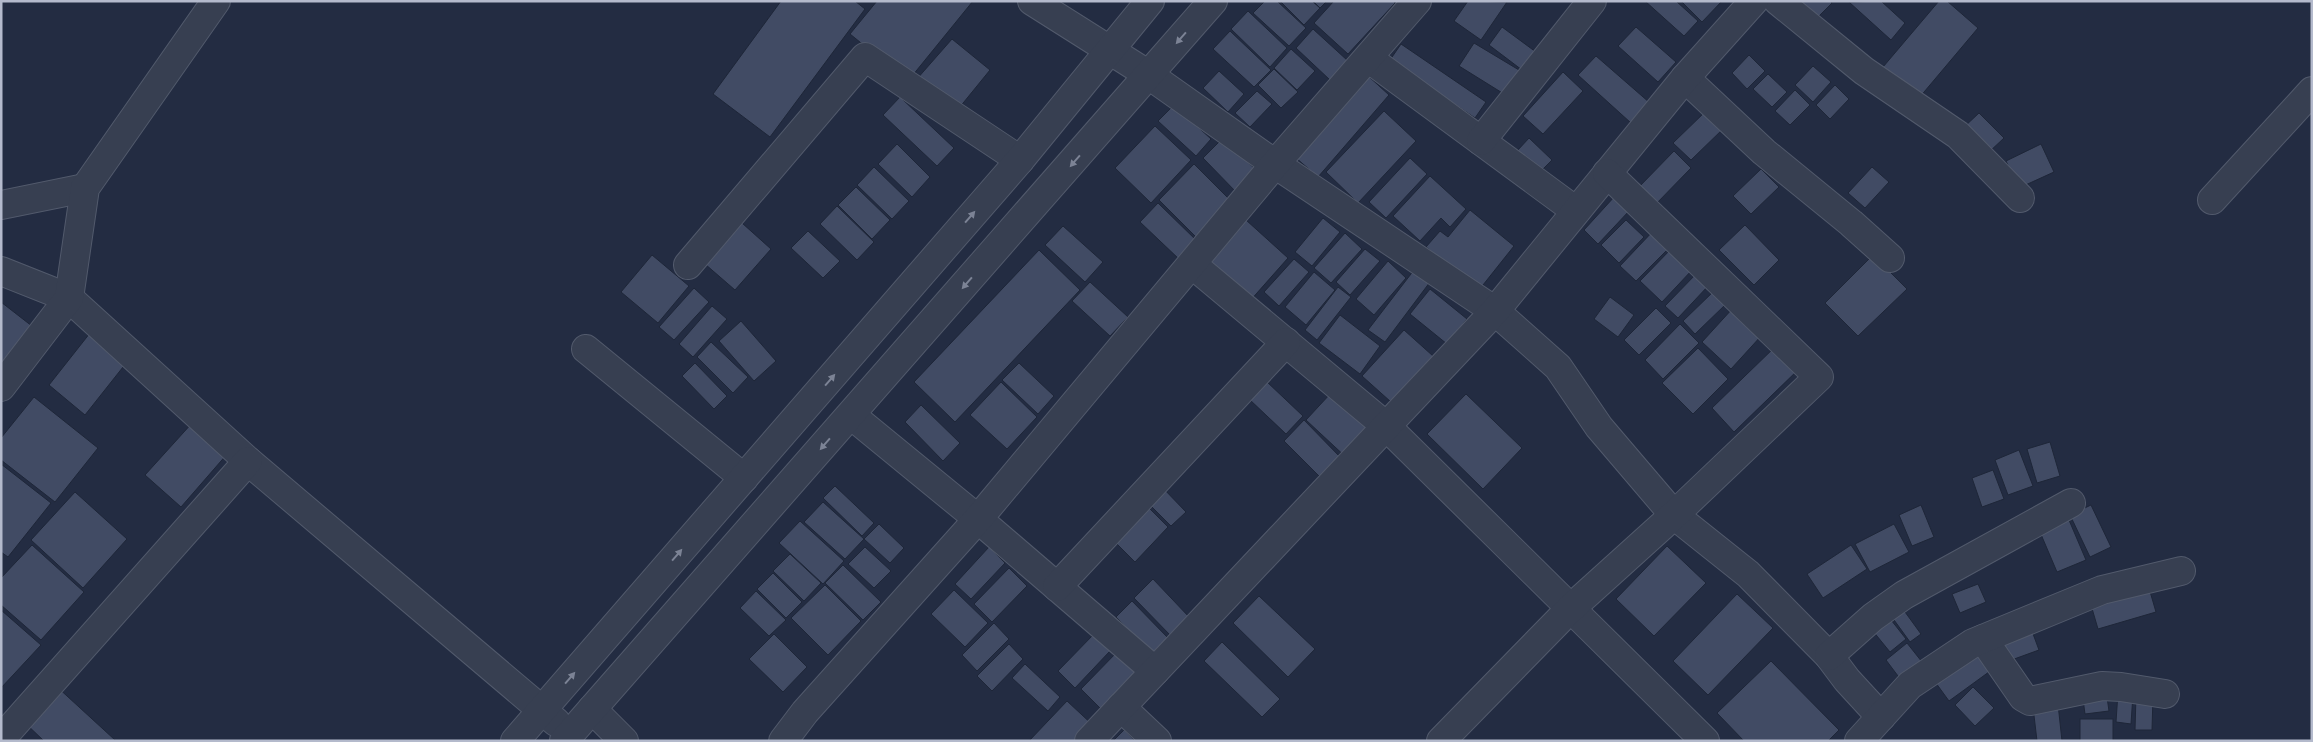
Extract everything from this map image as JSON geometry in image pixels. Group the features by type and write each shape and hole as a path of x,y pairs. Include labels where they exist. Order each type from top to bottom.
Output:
{"street":[{"path":"1,387 69,298 85,188 216,1"},
{"path":"1032,1 1149,75 1275,164 1495,311 1558,367 1599,426 1674,515 1748,574 1829,656 1847,680 1880,717"},
{"path":"515,741 1020,160 1150,1"},
{"path":"1,271 69,298 248,461 542,710 567,737 1213,1"},
{"path":"783,741 805,712 978,519 1193,265 1275,164 1417,1"},
{"path":"1481,141 1592,1"},
{"path":"1089,741 1495,311 1685,78 1754,1"},
{"path":"1778,1 1864,71 1958,135 2020,198"},
{"path":"688,265 865,57 1020,160"},
{"path":"1368,58 1576,211"},
{"path":"1685,78 1764,152 1851,223 1890,258"},
{"path":"2212,200 2312,91"},
{"path":"1441,741 1570,609 1674,515 1819,377 1607,173"},
{"path":"1,205 85,188"},
{"path":"1193,265 1386,426 1705,741"},
{"path":"1057,587 1286,342"},
{"path":"586,348 744,478"},
{"path":"851,415 978,519 1155,671"},
{"path":"1,738 248,461"},
{"path":"1829,656 1873,617 1904,595 2071,502"},
{"path":"703,524 730,551"},
{"path":"1859,741 1910,685 1973,644 2102,590 2181,571"},
{"path":"1984,639 2024,697 2030,701 2102,686 2122,687 2165,694"},
{"path":"1121,707 1157,741"},
{"path":"592,709 624,741"}],"building":[{"path":"781,1 855,1 865,9 770,137 713,94"},
{"path":"877,1 973,1 908,81 850,34"},
{"path":"1265,1 1277,1 1306,28 1289,46 1253,13"},
{"path":"1280,1 1312,1 1320,8 1304,25"},
{"path":"1313,1 1327,1 1320,8"},
{"path":"1334,1 1393,1 1395,3 1348,54 1314,23"},
{"path":"1468,1 1507,2 1481,40 1454,21"},
{"path":"1645,1 1676,1 1698,21 1684,36"},
{"path":"1681,1 1722,1 1702,22"},
{"path":"1800,1 1830,1 1832,3 1817,18"},
{"path":"1881,1 1905,23 1891,40 1849,2"},
{"path":"1939,1 1947,1 1978,28 1919,98 1883,67"},
{"path":"1248,11 1287,48 1270,67 1231,29"},
{"path":"1502,27 1540,55 1526,73 1489,45"},
{"path":"1636,27 1676,62 1658,82 1618,46"},
{"path":"1313,29 1348,61 1330,80 1296,48"},
{"path":"1230,31 1271,70 1254,87 1213,49"},
{"path":"952,39 990,70 955,113 916,80"},
{"path":"1474,43 1519,70 1504,94 1459,66"},
{"path":"1401,44 1486,102 1475,118 1390,60"},
{"path":"1291,49 1315,71 1297,90 1274,68"},
{"path":"1749,55 1765,71 1747,89 1732,73"},
{"path":"1596,56 1650,103 1631,123 1578,75"},
{"path":"1813,66 1831,82 1813,102 1795,85"},
{"path":"1274,69 1298,92 1281,108 1258,85"},
{"path":"1219,71 1244,94 1228,112 1203,88"},
{"path":"1563,72 1583,91 1543,134 1523,116"},
{"path":"1366,74 1389,95 1318,177 1295,157"},
{"path":"1768,74 1787,92 1772,107 1753,89"},
{"path":"1835,85 1849,99 1830,119 1816,105"},
{"path":"1795,90 1810,105 1790,125 1775,111"},
{"path":"1257,91 1272,104 1250,127 1235,113"},
{"path":"900,97 954,148 937,166 883,115"},
{"path":"1174,105 1211,139 1196,156 1158,121"},
{"path":"1707,110 1724,128 1691,160 1673,143"},
{"path":"1384,111 1416,141 1358,203 1326,172"},
{"path":"1979,113 2004,138 1988,153 1963,128"},
{"path":"1155,126 1191,160 1151,203 1115,168"},
{"path":"1223,138 1258,172 1237,193 1203,158"},
{"path":"1529,138 1552,160 1540,172 1517,151"},
{"path":"897,144 930,177 912,197 878,164"},
{"path":"2041,144 2054,172 2019,188 2006,161"},
{"path":"1674,151 1691,168 1655,205 1638,188"},
{"path":"1410,158 1427,174 1386,218 1369,202"},
{"path":"1194,164 1236,206 1201,242 1159,200"},
{"path":"874,167 909,201 892,219 857,185"},
{"path":"1872,167 1889,182 1865,208 1848,193"},
{"path":"1761,169 1779,187 1751,214 1733,196"},
{"path":"1430,176 1466,209 1450,227 1441,218 1420,241 1393,216"},
{"path":"856,187 890,220 872,239 838,205"},
{"path":"1615,196 1630,210 1598,244 1584,230"},
{"path":"1158,203 1198,242 1180,260 1140,222"},
{"path":"837,206 874,242 857,260 820,224"},
{"path":"1470,210 1514,246 1479,290 1426,247 1440,231 1448,237"},
{"path":"1323,218 1340,232 1312,266 1295,252"},
{"path":"1246,220 1288,258 1249,302 1207,264"},
{"path":"1626,220 1644,237 1619,263 1601,245"},
{"path":"742,223 771,249 735,290 705,264"},
{"path":"1745,225 1779,260 1754,285 1719,250"},
{"path":"1063,226 1103,262 1085,282 1045,245"},
{"path":"1655,229 1672,245 1636,281 1620,266"},
{"path":"808,231 840,261 823,278 791,248"},
{"path":"1345,233 1362,249 1331,283 1314,268"},
{"path":"1672,248 1693,269 1662,302 1640,281"},
{"path":"1365,249 1380,261 1350,295 1336,282"},
{"path":"1039,250 1080,290 955,422 914,382"},
{"path":"652,255 689,286 658,323 621,292"},
{"path":"1873,255 1907,289 1858,336 1825,303"},
{"path":"1294,259 1309,272 1279,306 1264,292"},
{"path":"1388,261 1406,278 1374,315 1356,299"},
{"path":"1414,270 1430,282 1385,342 1368,330"},
{"path":"1314,272 1335,290 1306,325 1285,307"},
{"path":"1697,273 1709,285 1678,318 1665,306"},
{"path":"1090,282 1128,317 1110,336 1072,301"},
{"path":"1338,287 1351,297 1317,340 1305,330"},
{"path":"694,288 709,302 674,340 659,327"},
{"path":"1430,289 1467,319 1447,344 1410,314"},
{"path":"1714,291 1726,304 1695,334 1683,321"},
{"path":"1610,297 1634,315 1618,337 1594,319"},
{"path":"1,302 37,330 1,375"},
{"path":"712,306 727,319 693,357 679,344"},
{"path":"1656,308 1671,323 1639,355 1624,340"},
{"path":"1733,308 1762,335 1731,369 1702,342"},
{"path":"1340,315 1380,346 1360,374 1319,343"},
{"path":"741,321 776,361 754,381 719,341"},
{"path":"1680,324 1699,343 1663,379 1645,360"},
{"path":"1404,330 1433,356 1391,402 1362,376"},
{"path":"90,333 127,362 85,415 49,385"},
{"path":"711,342 748,377 733,393 697,357"},
{"path":"1778,344 1801,367 1734,432 1712,408"},
{"path":"1698,348 1728,379 1693,414 1662,383"},
{"path":"695,363 727,396 714,409 682,376"},
{"path":"1019,363 1054,396 1038,414 1002,380"},
{"path":"1266,381 1303,416 1286,434 1249,399"},
{"path":"1001,382 1037,417 1007,449 970,415"},
{"path":"1331,393 1375,433 1349,460 1306,420"},
{"path":"1466,394 1522,448 1483,489 1427,434"},
{"path":"34,397 98,448 55,502 1,460 1,438"},
{"path":"921,405 960,443 943,461 905,422"},
{"path":"1304,420 1341,458 1321,478 1284,441"},
{"path":"193,422 228,453 181,507 145,475"},
{"path":"2050,442 2060,476 2037,483 2027,449"},
{"path":"2019,450 2033,486 2008,495 1995,460"},
{"path":"1,464 51,503 8,557 1,552"},
{"path":"1993,470 2004,499 1982,507 1972,478"},
{"path":"835,486 874,523 862,536 823,498"},
{"path":"1162,487 1186,512 1171,526 1147,502"},
{"path":"75,492 127,539 83,588 31,540"},
{"path":"823,502 864,539 845,559 804,522"},
{"path":"1144,503 1168,527 1135,562 1110,537"},
{"path":"1921,505 1934,537 1912,546 1899,515"},
{"path":"2091,505 2111,547 2090,557 2070,515"},
{"path":"2066,513 2086,560 2057,572 2037,525"},
{"path":"800,521 844,561 823,584 779,543"},
{"path":"879,524 904,548 890,563 864,539"},
{"path":"1894,524 1909,552 1870,572 1855,544"},
{"path":"32,545 84,592 41,640 1,605 1,578"},
{"path":"1851,545 1867,569 1823,598 1807,574"},
{"path":"1667,546 1706,583 1654,636 1616,599"},
{"path":"865,547 891,571 874,588 848,564"},
{"path":"989,547 1005,563 971,599 955,584"},
{"path":"790,554 821,583 804,601 773,571"},
{"path":"843,565 881,602 863,620 825,583"},
{"path":"1009,568 1027,586 992,622 974,604"},
{"path":"773,573 802,602 786,618 757,589"},
{"path":"1153,579 1190,618 1171,636 1134,598"},
{"path":"1978,584 1986,602 1960,613 1952,594"},
{"path":"825,585 861,621 828,655 791,618"},
{"path":"2149,588 2156,612 2098,629 2091,605"},
{"path":"954,590 988,623 965,647 931,614"},
{"path":"756,591 786,620 769,636 740,608"},
{"path":"1737,594 1773,628 1708,695 1673,661"},
{"path":"1259,596 1315,649 1288,677 1233,623"},
{"path":"1132,601 1168,638 1152,653 1116,617"},
{"path":"1900,605 1921,634 1910,642 1889,613"},
{"path":"1,610 41,645 1,688"},
{"path":"1884,611 1906,639 1890,652 1868,625"},
{"path":"994,623 1009,639 977,671 962,655"},
{"path":"2032,631 2039,650 2006,662 1999,644"},
{"path":"774,634 807,667 783,692 749,659"},
{"path":"1093,635 1110,651 1075,688 1058,671"},
{"path":"1222,642 1280,699 1262,717 1204,661"},
{"path":"1907,643 1926,667 1904,684 1886,660"},
{"path":"1009,644 1023,659 992,691 977,676"},
{"path":"1978,647 1993,669 1949,701 1933,679"},
{"path":"1118,651 1144,676 1106,714 1081,689"},
{"path":"1771,661 1839,730 1828,741 1744,741 1717,713"},
{"path":"1025,664 1060,697 1048,711 1012,678"},
{"path":"55,685 115,740 44,741 23,721"},
{"path":"1973,687 1994,708 1975,726 1955,705"},
{"path":"2106,690 2109,711 2085,714 2082,692"},
{"path":"2118,692 2133,694 2131,724 2116,722"},
{"path":"2136,695 2153,696 2152,730 2135,730"},
{"path":"1067,701 1096,728 1084,741 1029,741"},
{"path":"2058,704 2062,741 2037,741 2033,707"},
{"path":"2080,719 2113,719 2113,741 2080,741"},
{"path":"1124,730 1135,741 1113,741"}]}
